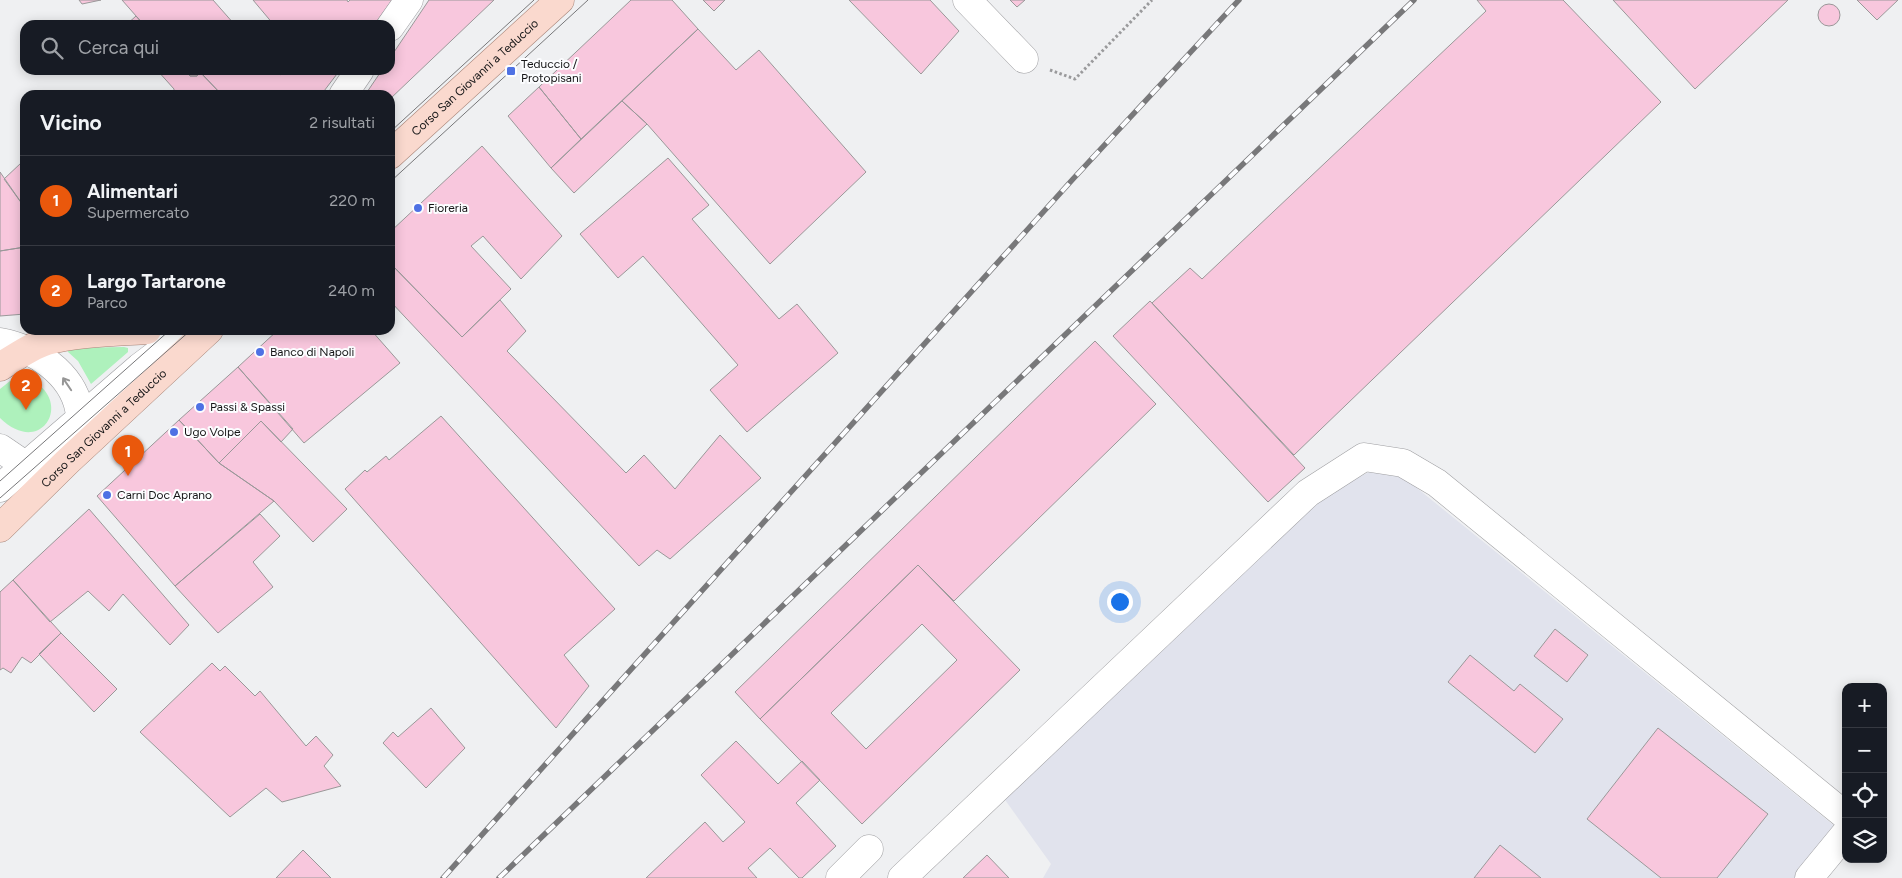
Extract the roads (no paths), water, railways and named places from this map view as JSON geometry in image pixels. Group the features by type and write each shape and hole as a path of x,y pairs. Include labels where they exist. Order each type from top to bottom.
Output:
{"main road":[{"name":"Corso San Giovanni a Teduccio","path":"395,150 560,0"},
{"path":"0,367 27,351 51,340 84,335"},
{"name":"Corso San Giovanni a Teduccio","path":"0,528 67,462 205,335"}],"street":[{"path":"395,20 409,0"},
{"path":"967,0 1024,59"},
{"path":"346,90 357,75"},
{"path":"140,367 169,335"},
{"path":"0,488 140,367 182,335"},
{"path":"0,342 27,351 47,362 62,377 77,402 80,420 79,436 75,450 67,462 59,468 48,470 25,465 0,448"},
{"path":"902,878 1308,492 1364,457 1403,463 1437,483 1842,813"},
{"path":"1809,878 1842,838"},
{"path":"840,878 869,849"}],"tram line":[{"path":"395,127 534,0"},
{"path":"395,177 588,0"},
{"path":"0,481 164,335"},
{"path":"0,498 185,335"}],"railway":[{"path":"443,878 1073,179 1239,0"},
{"path":"499,878 1414,0"}],"place":[{"name":"Teduccio / Protopisani","path":"511,71"},
{"name":"Fioreria","path":"418,208"},
{"name":"Banco di Napoli","path":"260,352"},
{"name":"Passi & Spassi","path":"200,407"},
{"name":"Largo Tartarone","path":"26,410"},
{"name":"Ugo Volpe","path":"174,432"},
{"name":"Alimentari","path":"128,476"},
{"name":"Carni Doc Aprano","path":"107,495"}]}
